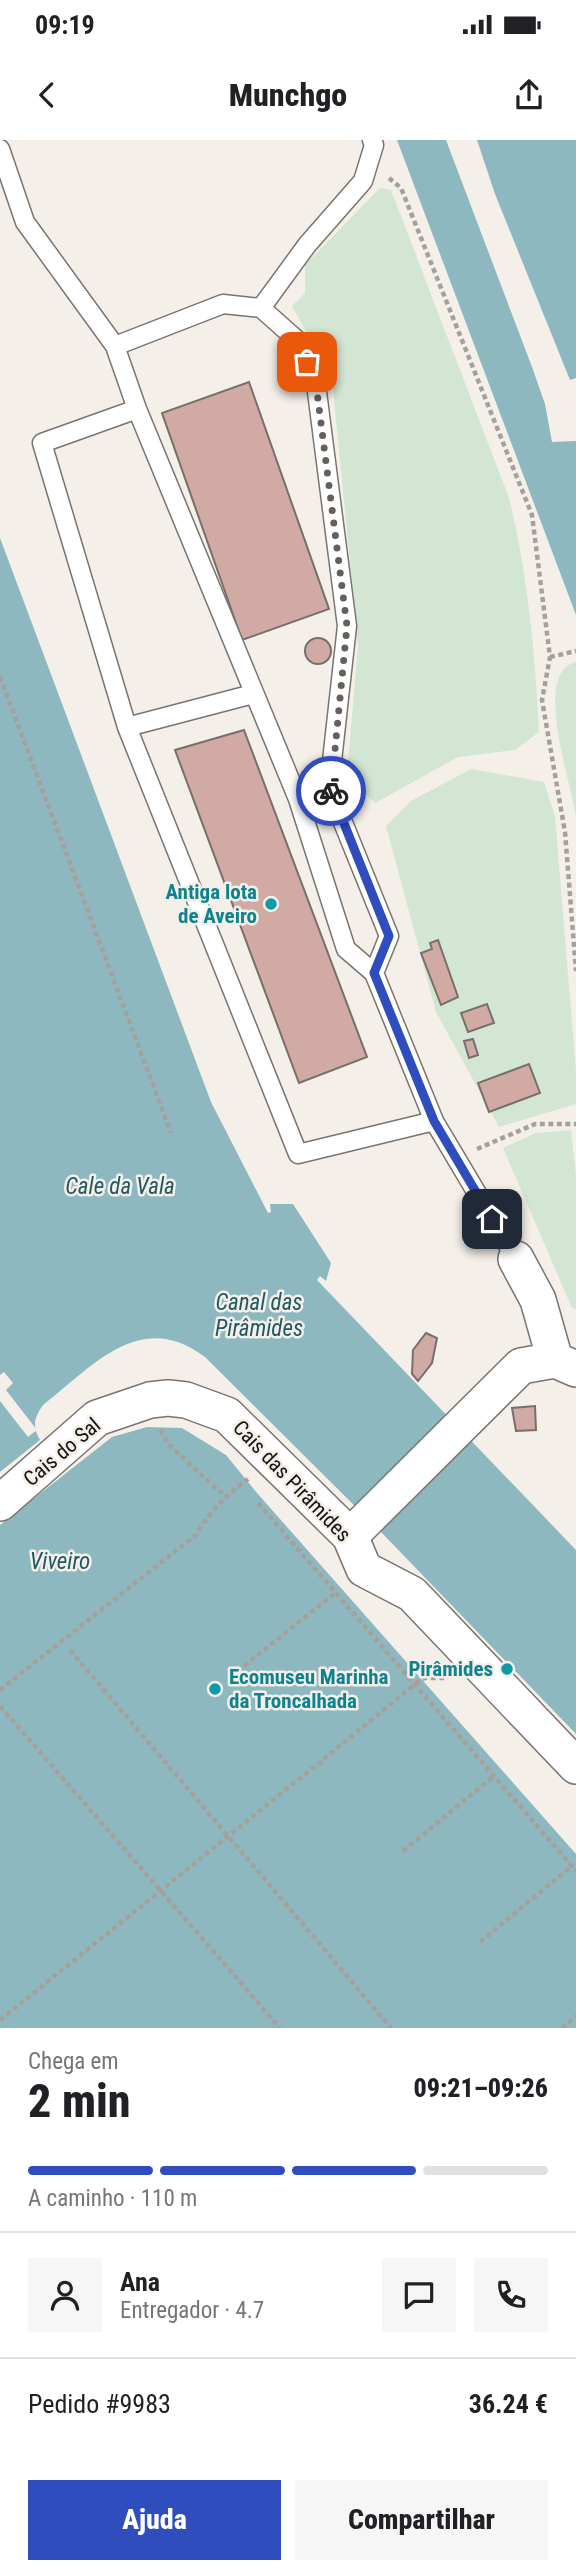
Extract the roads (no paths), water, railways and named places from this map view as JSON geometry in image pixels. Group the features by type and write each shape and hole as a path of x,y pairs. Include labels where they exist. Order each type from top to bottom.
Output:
{"street":[{"path":"356,1529 521,1366 565,1365 538,1300 516,1259"},
{"name":"Cais do Sal","path":"0,1503 97,1418 150,1400 163,1413"},
{"name":"Cais das Pirâmides","path":"163,1413 186,1400 227,1415 356,1529 364,1569 412,1594 576,1766"}],"lane":[{"path":"261,307 307,245 363,181 374,145 372,140"},
{"path":"0,149 25,222 115,346 137,409 298,799 346,949 374,973 434,1121 516,1259"},
{"path":"115,346 223,304 261,307 298,341 316,384 347,626 330,788 389,936 374,973"},
{"path":"137,409 42,443 127,727 298,1154 434,1121"},
{"path":"127,727 253,694"},
{"path":"298,799 330,788"}],"water":[{"path":"397,140 446,140 545,404 552,442 576,441 576,615"},
{"path":"477,140 576,140 576,378 570,380 495,194"},
{"path":"0,538 211,1102 268,1213 271,1212 270,1204 293,1204 331,1263 326,1281 320,1276 317,1280 576,1550 576,1734 380,1531 205,1357 181,1343 159,1338 138,1340 99,1360 43,1405 35,1422 40,1440 0,1472"},
{"name":"Ecomuseu Marinha da Troncalhada","path":"147,1427 182,1428 226,1455 576,1854 576,2028 0,2028 0,1525 112,1437"}],"place":[{"name":"Antiga lota de Aveiro","path":"271,904"},
{"name":"Pirâmides","path":"507,1669"},
{"name":"Ecomuseu Marinha da Troncalhada","path":"215,1689"}],"water label":[{"name":"Cale da Vala","path":"120,1186"},
{"name":"Canal das Pirâmides","path":"259,1315"},
{"name":"Viveiro","path":"60,1561"}]}
